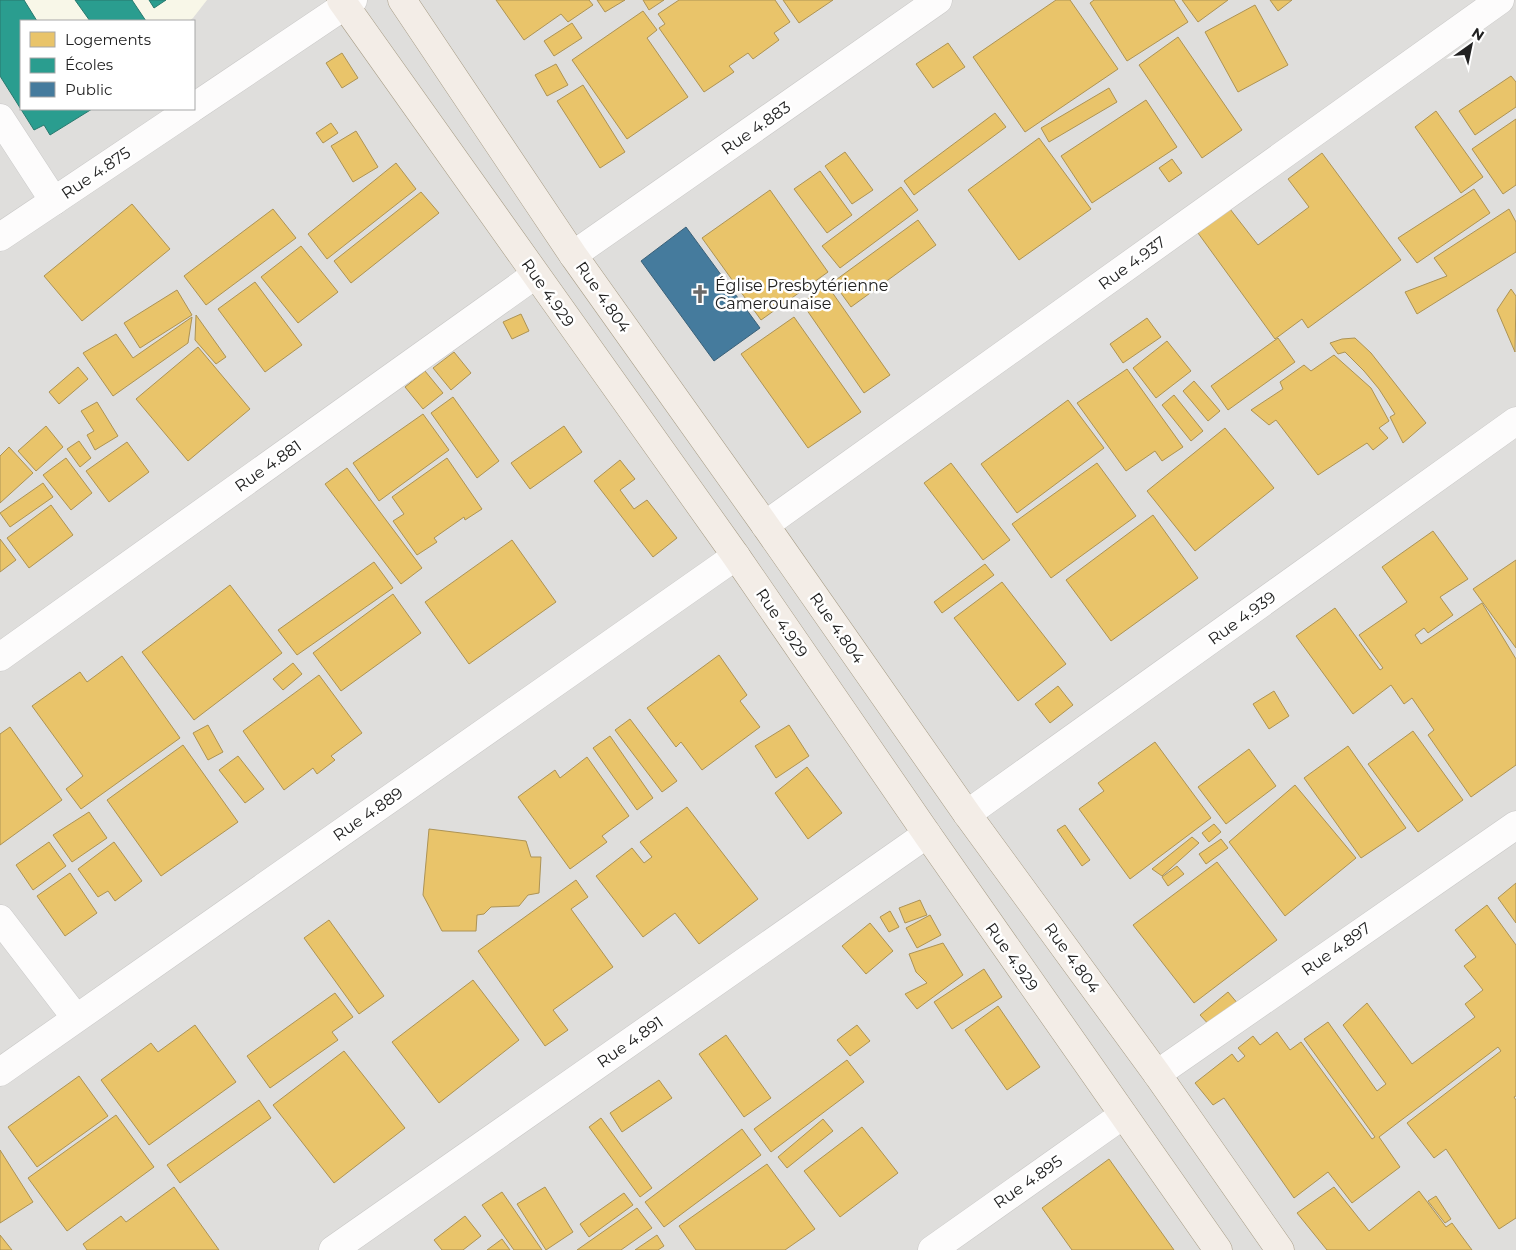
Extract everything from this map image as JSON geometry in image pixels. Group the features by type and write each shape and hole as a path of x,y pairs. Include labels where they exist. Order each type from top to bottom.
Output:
{"main road":[{"name":"Rue 4.804","path":"402,0 573,255 967,814 1157,1074 1280,1250"},
{"name":"Rue 4.929","path":"346,2 535,275 736,556 927,834 1218,1250"}],"street":[{"name":"Rue 4.883","path":"573,255 938,0"},
{"name":"Rue 4.937","path":"765,525 1500,0"},
{"name":"Rue 4.875","path":"195,106 346,2"},
{"name":"Rue 4.875","path":"0,237 189,110"},
{"path":"0,118 54,201"},
{"name":"Rue 4.881","path":"0,657 535,275"},
{"name":"Rue 4.939","path":"967,814 1516,422"},
{"name":"Rue 4.889","path":"0,1072 736,556"},
{"name":"Rue 4.897","path":"1157,1074 1516,824"},
{"name":"Rue 4.891","path":"333,1250 927,834"},
{"path":"0,919 76,1018"},
{"name":"Rue 4.895","path":"932,1250 1123,1115"}],"shaded area":[{"path":"0,0 1516,0 1516,1250 0,1250"},
{"path":"0,0 207,0 190,20 20,20 20,108 0,76"},
{"path":"21,110 90,110 50,135 44,125 34,130"}],"building: Logements":[{"path":"496,0 589,0 593,5 568,22 561,14 524,40"},
{"path":"597,0 625,0 605,12"},
{"path":"643,0 664,0 649,10"},
{"path":"679,0 775,0 790,22 774,33 779,40 753,59 748,53 729,66 734,72 704,92 659,28 665,24 658,14"},
{"path":"783,0 833,0 799,23"},
{"path":"1056,0 1070,0 1118,69 1025,132 973,57"},
{"path":"1094,0 1174,0 1188,22 1127,61 1090,3"},
{"path":"1182,0 1228,0 1198,22"},
{"path":"1270,0 1292,0 1278,11"},
{"path":"1255,5 1288,65 1238,92 1205,32"},
{"path":"643,11 657,30 647,38 688,97 627,139 572,60"},
{"path":"572,23 582,38 554,56 544,41"},
{"path":"1178,37 1242,130 1202,158 1139,65"},
{"path":"948,43 965,67 933,88 916,64"},
{"path":"342,53 358,78 342,88 326,63"},
{"path":"556,64 568,85 547,96 535,75"},
{"path":"1511,76 1516,82 1516,107 1475,135 1459,111"},
{"path":"583,85 625,152 600,168 557,101"},
{"path":"1109,88 1117,102 1049,142 1041,128"},
{"path":"1146,100 1177,147 1092,203 1061,156"},
{"path":"1436,111 1483,177 1461,193 1415,127"},
{"path":"995,113 1006,127 914,195 904,181"},
{"path":"1516,119 1516,185 1503,194 1472,149"},
{"path":"331,123 338,133 323,143 316,133"},
{"path":"356,131 378,167 353,182 331,146"},
{"path":"1039,138 1091,209 1019,260 968,190"},
{"path":"845,152 873,190 852,204 825,166"},
{"path":"1322,153 1401,260 1308,328 1302,319 1275,339 1198,233 1230,209 1258,245 1309,207 1288,179"},
{"path":"1172,159 1182,173 1169,182 1159,168"},
{"path":"396,163 416,189 327,259 308,234"},
{"path":"820,171 852,215 827,233 794,189"},
{"path":"901,187 918,210 840,268 822,246"},
{"path":"1474,189 1490,213 1417,263 1398,238"},
{"path":"770,190 828,272 761,320 702,238"},
{"path":"421,192 439,213 351,283 334,261"},
{"path":"132,204 170,249 82,321 44,276"},
{"path":"273,209 296,238 206,305 184,276"},
{"path":"1509,209 1516,222 1516,252 1417,314 1405,292 1447,276 1434,258"},
{"path":"918,220 936,245 851,307 833,282"},
{"path":"301,246 338,292 298,323 261,277"},
{"path":"255,282 302,345 265,372 218,309"},
{"path":"827,285 890,375 864,393 802,303"},
{"path":"1511,289 1516,296 1515,352 1497,310"},
{"path":"177,290 192,315 140,348 124,323"},
{"path":"521,314 529,331 512,339 503,322"},
{"path":"196,315 226,357 216,364 195,340"},
{"path":"192,317 188,343 113,396 83,353 116,334 133,358"},
{"path":"794,317 861,412 808,448 741,354"},
{"path":"1147,318 1161,337 1123,363 1110,344"},
{"path":"1278,338 1295,362 1228,410 1211,386"},
{"path":"1355,338 1371,353 1426,423 1403,443 1390,417 1395,414 1379,389 1345,352 1338,354 1330,343 1342,339"},
{"path":"1167,341 1191,371 1156,398 1133,368"},
{"path":"198,347 250,409 188,461 136,399"},
{"path":"454,352 471,373 451,390 433,368"},
{"path":"1334,355 1371,388 1389,421 1379,428 1388,438 1373,450 1367,443 1318,475 1276,420 1269,425 1251,410 1283,389 1280,382 1304,365 1311,371"},
{"path":"78,367 88,379 59,404 49,392"},
{"path":"1127,369 1183,447 1162,461 1155,451 1126,471 1077,403"},
{"path":"425,371 443,393 423,409 405,387"},
{"path":"1194,381 1220,411 1208,421 1183,391"},
{"path":"1174,395 1203,431 1191,441 1162,405"},
{"path":"453,397 499,461 477,478 431,413"},
{"path":"1068,400 1104,448 1017,513 981,464"},
{"path":"97,402 118,436 95,450 87,435 94,431 81,411"},
{"path":"423,414 449,450 379,501 353,463"},
{"path":"46,426 63,447 36,471 18,451"},
{"path":"564,426 582,452 530,489 511,463"},
{"path":"1225,428 1274,488 1195,551 1147,491"},
{"path":"79,441 91,458 80,467 67,449"},
{"path":"127,442 149,472 109,502 86,471"},
{"path":"9,447 33,473 0,503 0,456"},
{"path":"66,458 92,493 71,510 43,475"},
{"path":"447,458 482,509 465,520 464,517 434,538 437,542 417,555 393,521 404,514 392,497"},
{"path":"620,460 635,479 620,490 634,509 647,500 677,538 653,557 594,481"},
{"path":"951,463 1010,540 983,560 924,483"},
{"path":"1097,463 1136,516 1051,578 1012,524"},
{"path":"347,468 422,568 401,584 325,484"},
{"path":"43,483 53,497 10,527 0,513"},
{"path":"51,505 73,535 29,568 7,538"},
{"path":"1153,515 1198,578 1111,641 1066,580"},
{"path":"1433,531 1468,579 1440,597 1453,615 1428,633 1424,628 1415,635 1421,644 1482,603 1516,659 1516,765 1471,797 1428,735 1434,730 1412,698 1404,704 1391,685 1353,714 1296,636 1335,608 1380,670 1383,668 1359,635 1407,602 1382,567"},
{"path":"0,539 16,560 0,572"},
{"path":"512,540 556,602 469,664 425,602"},
{"path":"1516,560 1516,648 1473,589"},
{"path":"374,562 393,588 297,655 278,630"},
{"path":"985,564 994,575 942,613 934,602"},
{"path":"1002,582 1066,664 1018,701 954,618"},
{"path":"230,585 282,653 194,720 142,652"},
{"path":"393,594 421,633 341,691 313,653"},
{"path":"719,655 747,695 740,701 760,727 702,770 681,742 676,747 647,708"},
{"path":"122,656 180,738 81,809 66,789 83,776 32,706 80,672 87,682"},
{"path":"293,663 302,674 283,690 273,679"},
{"path":"319,675 362,733 331,756 335,760 317,774 313,768 284,790 243,731"},
{"path":"1058,686 1073,705 1050,723 1035,704"},
{"path":"1274,691 1289,716 1269,729 1253,704"},
{"path":"630,719 677,781 662,792 615,730"},
{"path":"208,725 223,752 208,760 193,733"},
{"path":"789,725 809,756 776,778 755,746"},
{"path":"10,727 62,800 0,845 0,734"},
{"path":"1413,731 1463,800 1418,832 1368,764"},
{"path":"610,736 653,798 637,810 593,748"},
{"path":"1155,742 1211,818 1130,879 1079,809 1104,791 1098,783"},
{"path":"183,745 238,822 161,876 107,800"},
{"path":"1348,746 1406,828 1361,858 1304,778"},
{"path":"1249,749 1276,786 1226,824 1198,787"},
{"path":"238,756 264,789 245,803 219,770"},
{"path":"587,757 629,816 602,836 607,842 570,869 518,797 555,770 560,778"},
{"path":"807,767 842,813 808,839 775,793"},
{"path":"1295,785 1356,858 1285,916 1229,842"},
{"path":"687,807 758,899 699,944 675,913 643,937 596,876 632,848 644,863 652,857 640,842"},
{"path":"89,812 107,838 72,862 53,835"},
{"path":"1214,824 1221,832 1209,842 1202,833"},
{"path":"1065,825 1090,860 1082,866 1057,830"},
{"path":"429,829 526,841 531,857 541,857 539,893 528,895 519,906 491,907 484,914 477,915 476,931 442,931 423,895"},
{"path":"1192,837 1199,843 1162,876 1152,869"},
{"path":"1221,839 1228,848 1206,864 1199,854"},
{"path":"49,842 66,866 33,890 16,865"},
{"path":"114,842 142,881 115,901 108,891 98,897 78,869"},
{"path":"1217,862 1277,940 1194,1003 1133,925"},
{"path":"1177,866 1184,874 1168,886 1162,877"},
{"path":"70,873 97,913 65,936 37,896"},
{"path":"576,880 588,897 571,909 613,967 553,1010 568,1030 545,1046 478,951"},
{"path":"1516,883 1516,923 1498,898"},
{"path":"920,900 927,915 905,923 899,908"},
{"path":"1487,905 1516,945 1516,1096 1514,1097 1516,1100 1516,1218 1499,1229 1446,1149 1434,1158 1407,1123 1501,1051 1498,1047 1379,1137 1400,1167 1352,1203 1328,1172 1294,1198 1224,1098 1213,1105 1195,1083 1232,1054 1238,1062 1245,1056 1238,1048 1253,1036 1260,1045 1277,1032 1290,1050 1301,1042 1372,1139 1375,1137 1304,1039 1328,1022 1377,1091 1386,1084 1343,1025 1367,1003 1412,1064 1475,1017 1465,1004 1483,990 1464,966 1476,957 1455,930"},
{"path":"890,911 899,927 889,932 880,917"},
{"path":"930,915 941,935 917,948 906,928"},
{"path":"329,920 384,996 359,1014 304,938"},
{"path":"870,923 893,951 866,974 842,946"},
{"path":"943,943 963,975 917,1009 905,994 927,983 916,972 909,954"},
{"path":"984,969 1002,997 952,1029 934,1002"},
{"path":"473,980 519,1040 439,1103 392,1042"},
{"path":"1228,992 1239,1005 1212,1028 1200,1015"},
{"path":"335,993 353,1017 332,1032 338,1040 270,1088 247,1056"},
{"path":"998,1006 1040,1067 1007,1090 965,1030"},
{"path":"195,1025 236,1082 149,1145 101,1080 151,1043 158,1052"},
{"path":"857,1025 870,1041 850,1056 837,1040"},
{"path":"726,1035 771,1098 744,1117 699,1054"},
{"path":"344,1051 405,1128 334,1183 273,1105"},
{"path":"847,1060 864,1082 771,1152 754,1129"},
{"path":"79,1076 108,1116 37,1167 8,1127"},
{"path":"659,1080 672,1098 622,1132 610,1113"},
{"path":"259,1100 271,1118 180,1183 167,1165"},
{"path":"116,1115 154,1167 67,1231 28,1178"},
{"path":"601,1118 652,1188 640,1197 589,1127"},
{"path":"823,1119 833,1131 787,1168 778,1157"},
{"path":"862,1127 898,1173 840,1217 804,1171"},
{"path":"742,1129 761,1155 664,1227 645,1202"},
{"path":"0,1150 33,1202 0,1223"},
{"path":"1109,1159 1174,1250 1072,1250 1042,1208"},
{"path":"767,1164 815,1229 785,1250 696,1250 679,1226"},
{"path":"174,1187 219,1250 87,1250 83,1244 121,1216 126,1222"},
{"path":"545,1187 573,1232 546,1250 517,1204"},
{"path":"1334,1187 1369,1231 1419,1191 1446,1227 1452,1223 1472,1250 1327,1250 1297,1213"},
{"path":"502,1192 542,1250 514,1250 482,1205"},
{"path":"624,1193 633,1205 589,1237 580,1224"},
{"path":"1436,1196 1451,1219 1445,1223 1428,1201"},
{"path":"637,1208 652,1228 621,1250 577,1250"},
{"path":"465,1216 481,1236 463,1250 442,1250 434,1240"},
{"path":"0,1235 12,1250 0,1250"},
{"path":"657,1235 664,1246 658,1250 635,1250"},
{"path":"502,1239 510,1250 487,1250"}],"building: Écoles":[{"path":"0,0 24,0 36,20 20,20 20,108 0,76"},
{"path":"75,0 132,0 145,20 89,20"},
{"path":"149,0 166,0 154,8"},
{"path":"21,110 90,110 50,135 44,125 34,130"}],"building: Public":[{"name":"Église Presbytérienne Camerounaise","path":"686,227 760,328 714,361 641,261"}],"place":[{"name":"Église Presbytérienne Camerounaise","path":"700,294"}]}
